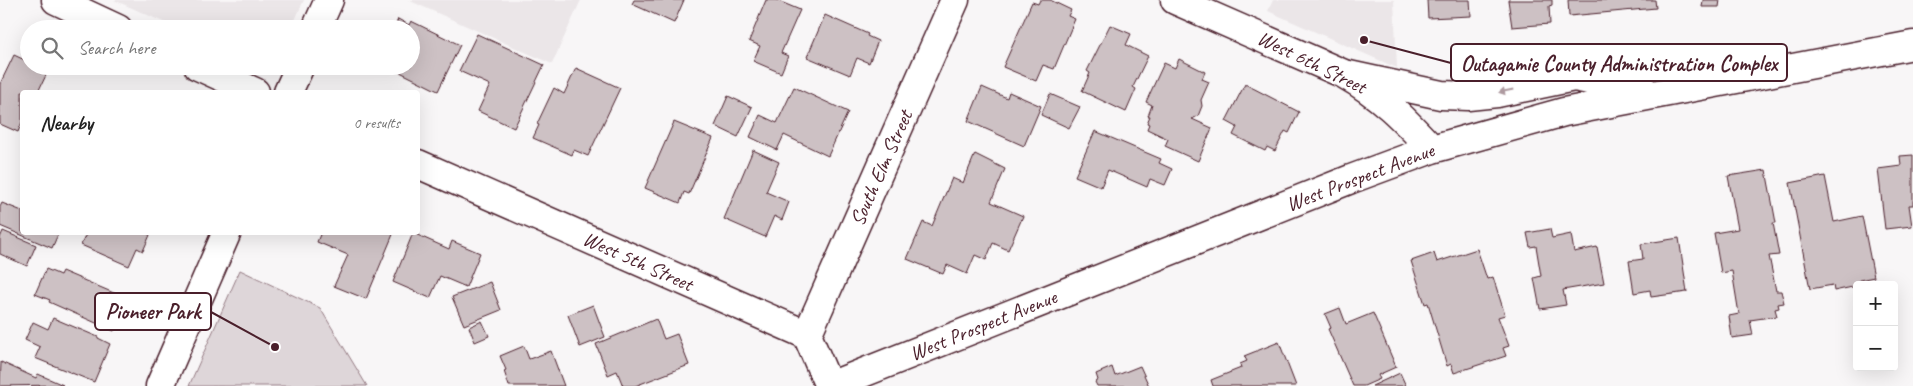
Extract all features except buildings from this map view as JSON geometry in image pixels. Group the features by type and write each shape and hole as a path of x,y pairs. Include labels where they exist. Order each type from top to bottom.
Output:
{"main road":[{"path":"56,0 99,20"},
{"path":"320,20 329,0"},
{"name":"South Elm Street","path":"807,335 956,0"},
{"name":"West 6th Street","path":"1175,0 1344,74 1367,87 1382,98 1432,149"},
{"name":"West Prospect Avenue","path":"830,386 1351,179 1432,149 1564,112 1913,45"},
{"path":"1344,74 1441,95 1468,96 1497,93 1574,77 1657,93"},
{"path":"218,75 251,90"},
{"path":"289,90 296,75"},
{"name":"West 5th Street","path":"420,165 807,335"},
{"path":"160,386 225,235"},
{"path":"807,335 830,386"}],"shaded area":[{"path":"114,0 304,0 295,20 159,20"},
{"path":"408,0 581,0 552,64"},
{"path":"1273,0 1394,0 1397,68 1268,11"},
{"path":"240,270 320,308 367,386 189,386"}],"place":[{"name":"Outagamie County Administration Complex","path":"1364,40"},
{"name":"Pioneer Park","path":"275,347"}]}
